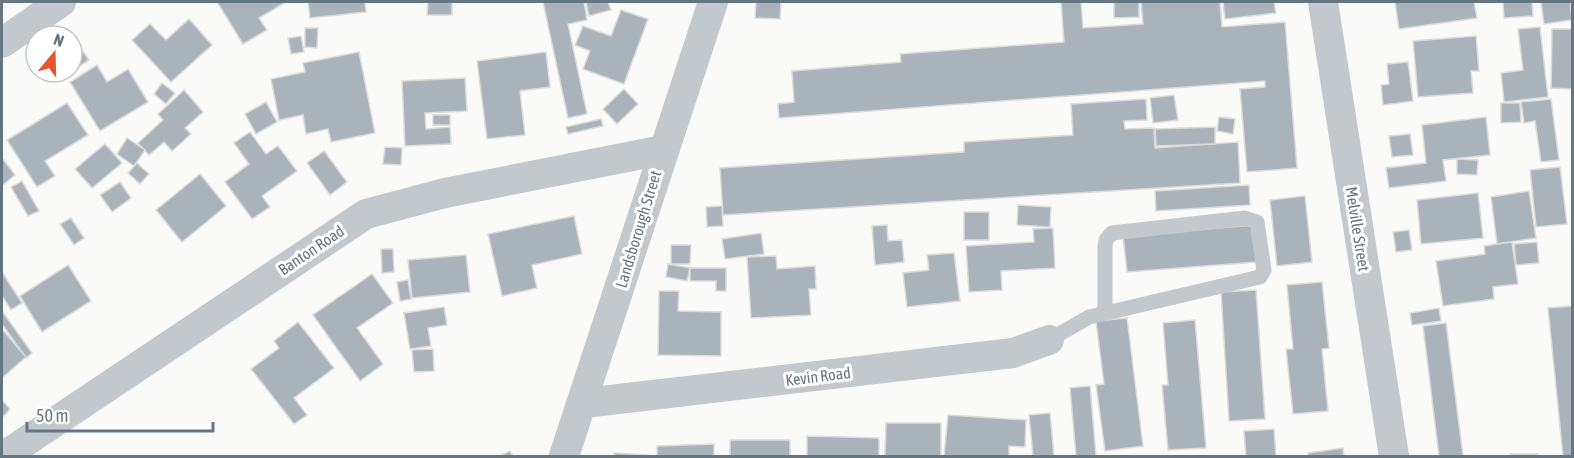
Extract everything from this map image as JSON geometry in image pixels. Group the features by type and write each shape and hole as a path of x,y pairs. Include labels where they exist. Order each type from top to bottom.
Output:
{"street":[{"path":"2,43 62,2"},
{"name":"Landsborough Street","path":"564,456 584,402 663,150 713,2"},
{"name":"Melville Street","path":"1323,2 1394,456"},
{"name":"Banton Road","path":"4,456 366,214 446,193 663,150"},
{"name":"Kevin Road","path":"584,402 1013,353 1049,340"}],"lane":[{"path":"1049,340 1089,317 1260,277 1264,270 1257,222 1245,218 1112,233 1106,240 1105,247 1105,313"}],"building":[{"path":"217,2 286,2 259,18 267,30 243,44"},
{"path":"308,2 365,2 366,12 310,18"},
{"path":"428,2 452,2 452,15 427,15"},
{"path":"543,2 584,2 587,20 568,24 587,114 568,118"},
{"path":"586,2 608,2 611,10 589,16"},
{"path":"756,2 781,2 780,19 755,18"},
{"path":"1061,2 1081,2 1083,28 1143,24 1141,2 1220,2 1222,27 1285,22 1297,168 1247,172 1240,89 1265,87 1265,81 779,118 778,104 794,102 792,71 901,62 900,54 1064,42"},
{"path":"1114,2 1139,2 1139,17 1114,18"},
{"path":"1223,2 1274,2 1276,13 1225,19"},
{"path":"1395,2 1474,2 1477,18 1399,29"},
{"path":"1503,2 1532,2 1533,16 1504,18"},
{"path":"1541,2 1570,2 1572,20 1544,24"},
{"path":"621,10 648,19 624,84 583,69 590,51 575,45 583,26 611,36"},
{"path":"189,19 212,45 171,82 132,40 150,24 166,40"},
{"path":"1540,27 1548,97 1504,102 1501,73 1523,70 1518,29"},
{"path":"305,28 318,28 317,48 305,47"},
{"path":"1552,29 1572,29 1572,89 1551,88"},
{"path":"301,36 304,52 291,54 288,38"},
{"path":"1476,36 1479,71 1471,71 1473,93 1418,97 1413,41"},
{"path":"359,52 375,133 331,142 328,129 306,134 303,115 279,120 271,79 305,72 303,63"},
{"path":"546,52 550,87 520,91 525,135 487,139 477,61"},
{"path":"84,53 89,60 84,63"},
{"path":"1408,62 1413,101 1383,105 1381,85 1389,84 1387,64"},
{"path":"97,65 107,82 128,69 148,102 100,131 71,84 84,84 84,73"},
{"path":"465,78 467,111 425,113 426,129 450,127 451,144 405,146 402,81"},
{"path":"162,83 175,93 166,104 154,94"},
{"path":"624,89 638,104 617,124 603,109"},
{"path":"184,90 203,112 185,128 191,134 172,151 164,142 149,155 138,143 163,120 158,114"},
{"path":"1174,95 1178,120 1153,123 1150,98"},
{"path":"1146,99 1147,120 1124,121 1125,129 1154,128 1155,148 1238,142 1240,183 723,215 720,168 964,152 964,142 1073,135 1071,104"},
{"path":"1551,99 1559,160 1541,162 1535,121 1524,123 1521,102"},
{"path":"266,102 277,122 256,134 245,114"},
{"path":"67,103 88,135 45,161 55,176 37,187 7,140"},
{"path":"1501,103 1520,103 1521,122 1501,123"},
{"path":"433,115 450,115 450,125 433,125"},
{"path":"1219,117 1235,119 1233,134 1217,131"},
{"path":"1486,117 1490,155 1443,160 1446,181 1389,188 1386,168 1426,163 1422,125"},
{"path":"601,119 603,126 568,134 566,127"},
{"path":"1215,127 1215,144 1156,146 1155,129"},
{"path":"250,132 266,154 278,146 297,171 262,196 270,207 252,219 225,182 249,164 234,143"},
{"path":"1410,134 1413,155 1392,157 1389,136"},
{"path":"127,138 145,150 134,166 117,154"},
{"path":"105,144 122,163 92,188 75,169"},
{"path":"385,147 402,148 401,165 383,164"},
{"path":"324,151 347,182 330,195 307,163"},
{"path":"2,158 15,175 2,186"},
{"path":"1457,159 1478,160 1477,175 1457,174"},
{"path":"137,163 149,174 140,184 128,173"},
{"path":"1560,167 1567,224 1536,227 1530,170"},
{"path":"200,174 226,206 182,242 156,210"},
{"path":"22,181 39,211 28,216 11,187"},
{"path":"120,182 131,198 112,212 100,195"},
{"path":"1249,185 1250,205 1156,211 1155,191"},
{"path":"1529,191 1536,238 1497,244 1491,197"},
{"path":"1478,193 1483,238 1421,244 1417,200"},
{"path":"1305,196 1312,262 1277,266 1270,200"},
{"path":"1018,205 1051,207 1050,227 1017,225"},
{"path":"722,206 723,226 707,227 706,207"},
{"path":"964,212 989,212 989,240 964,240"},
{"path":"574,216 582,254 532,265 537,288 502,296 488,234"},
{"path":"71,218 84,238 74,245 60,224"},
{"path":"887,225 888,241 902,240 904,262 875,265 872,226"},
{"path":"1254,225 1257,262 1127,272 1123,236"},
{"path":"1053,228 1055,268 1001,271 1002,290 969,292 966,246 1034,242 1033,229"},
{"path":"1409,230 1412,250 1396,252 1393,232"},
{"path":"761,233 764,254 725,259 722,239"},
{"path":"1512,242 1518,284 1493,287 1494,299 1443,306 1436,261 1485,254 1484,246"},
{"path":"1537,242 1539,263 1516,265 1514,244"},
{"path":"671,245 691,245 690,264 671,264"},
{"path":"381,249 393,249 394,272 382,273"},
{"path":"954,253 960,301 907,307 903,273 929,270 927,255"},
{"path":"466,255 470,292 412,298 408,260"},
{"path":"776,256 777,269 815,266 816,289 809,289 811,315 751,318 747,257"},
{"path":"668,264 690,268 687,281 666,277"},
{"path":"68,265 91,301 42,332 20,296"},
{"path":"690,268 726,268 726,291 716,291 716,281 690,281"},
{"path":"2,272 22,303 11,310 2,296"},
{"path":"372,274 393,303 357,328 383,364 360,381 313,315"},
{"path":"408,280 411,299 400,301 397,282"},
{"path":"1322,282 1329,348 1322,349 1328,411 1293,414 1286,349 1293,349 1287,285"},
{"path":"1256,290 1265,419 1229,421 1221,292"},
{"path":"659,291 679,291 678,311 721,312 721,356 658,355"},
{"path":"1572,306 1572,456 1563,456 1548,308"},
{"path":"444,307 447,325 428,328 431,346 410,349 404,313"},
{"path":"1439,308 1441,321 1412,325 1410,313"},
{"path":"2,311 32,353 26,358 2,324"},
{"path":"1127,318 1143,446 1105,451 1096,385 1104,384 1096,321"},
{"path":"1195,320 1206,448 1168,450 1162,385 1168,385 1163,323"},
{"path":"298,322 334,368 294,398 307,415 294,424 251,369 279,348 274,341"},
{"path":"1446,323 1463,456 1439,456 1423,326"},
{"path":"2,329 26,357 2,378"},
{"path":"433,349 434,371 414,372 412,350"},
{"path":"1090,386 1096,456 1076,456 1070,388"},
{"path":"2,400 10,409 2,418"},
{"path":"1050,413 1054,456 1033,456 1029,415"},
{"path":"948,415 1026,420 1025,447 1009,446 1009,456 944,456"},
{"path":"886,423 941,423 941,456 885,456"},
{"path":"1274,429 1276,456 1246,456 1244,431"},
{"path":"807,436 879,438 879,456 807,456"},
{"path":"730,440 790,440 790,456 730,456"},
{"path":"714,444 714,456 657,456 657,446"},
{"path":"1343,448 1344,456 1308,456 1308,453"},
{"path":"510,451 513,456 500,456"},
{"path":"614,453 648,455 648,456 614,456"},
{"path":"1510,454 1538,454 1538,456 1510,456"}]}
